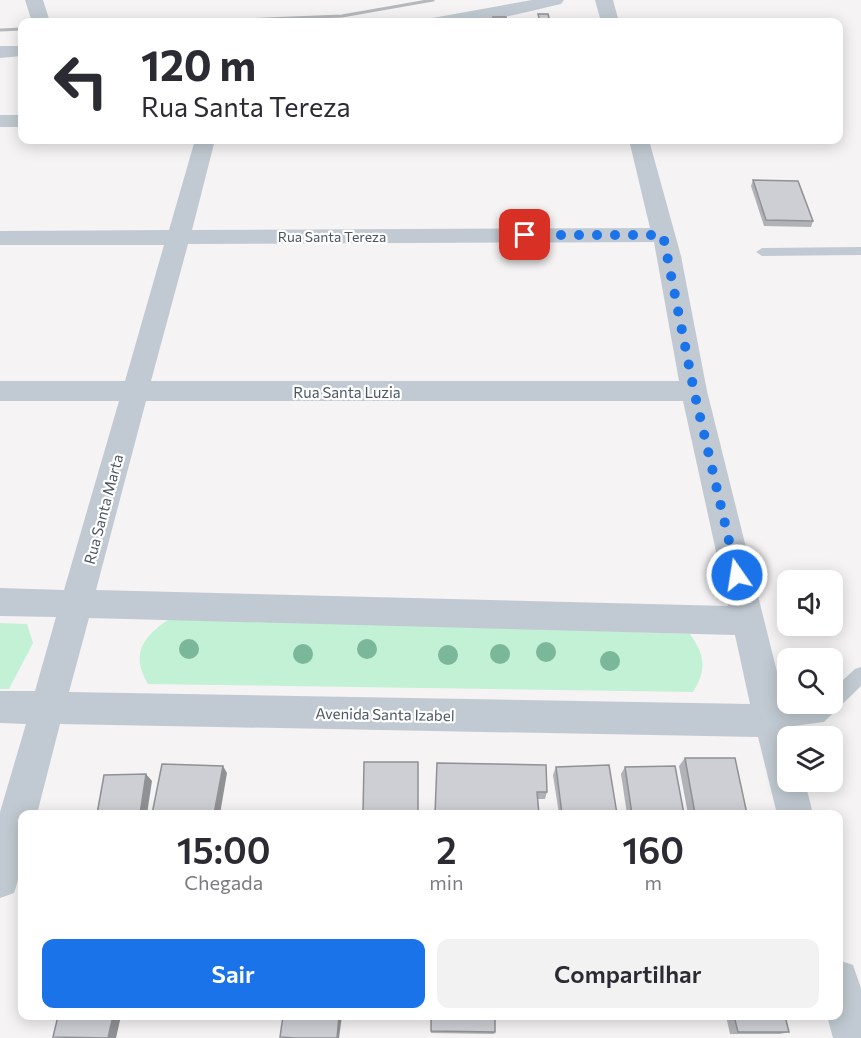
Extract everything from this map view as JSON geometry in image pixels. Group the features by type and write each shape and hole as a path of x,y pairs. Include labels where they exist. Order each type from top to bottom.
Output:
{"street":[{"path":"34,0 40,18"},
{"path":"465,18 555,0"},
{"path":"604,0 609,18"},
{"path":"0,52 18,51"},
{"path":"0,121 18,121"},
{"name":"Rua Santa Marta","path":"19,810 204,144"},
{"path":"640,144 663,235 694,391 747,621 794,810"},
{"name":"Rua Santa Tereza","path":"0,238 663,235"},
{"name":"Rua Santa Luzia","path":"0,391 694,391"},
{"path":"0,602 747,621"},
{"name":"Avenida Santa Izabel","path":"0,707 771,721"},
{"name":"Rua Santa Marta","path":"0,879 18,813"},
{"path":"843,998 854,1038"}],"lane":[{"path":"762,252 861,251"},
{"path":"843,692 861,675"},
{"path":"771,721 820,714"}],"green space":[{"path":"172,617 690,634 699,649 702,670 693,692 148,684 142,673 140,654 154,631"},
{"path":"0,623 27,624 33,643 9,689 0,689"}],"building":[{"path":"538,14 548,14 549,18 539,18"},
{"path":"753,180 798,181 813,221 766,220"},
{"path":"685,758 735,758 746,810 694,810"},
{"path":"364,762 418,762 418,810 363,810"},
{"path":"437,763 546,765 547,792 537,792 539,810 435,810"},
{"path":"162,764 223,766 215,810 153,810"},
{"path":"609,765 616,810 561,810 556,767"},
{"path":"675,766 683,810 631,810 625,767"},
{"path":"146,774 141,810 98,810 104,775"},
{"path":"57,1020 112,1020 108,1038 53,1037"},
{"path":"282,1020 339,1020 337,1038 280,1037"},
{"path":"431,1020 495,1020 495,1032 431,1031"},
{"path":"735,1020 786,1020 789,1032 738,1032"}],"railway":[{"path":"291,18 342,16 433,0"},
{"path":"0,30 18,29"}],"route":[{"path":"525,235 663,235 694,391 737,575"}]}
